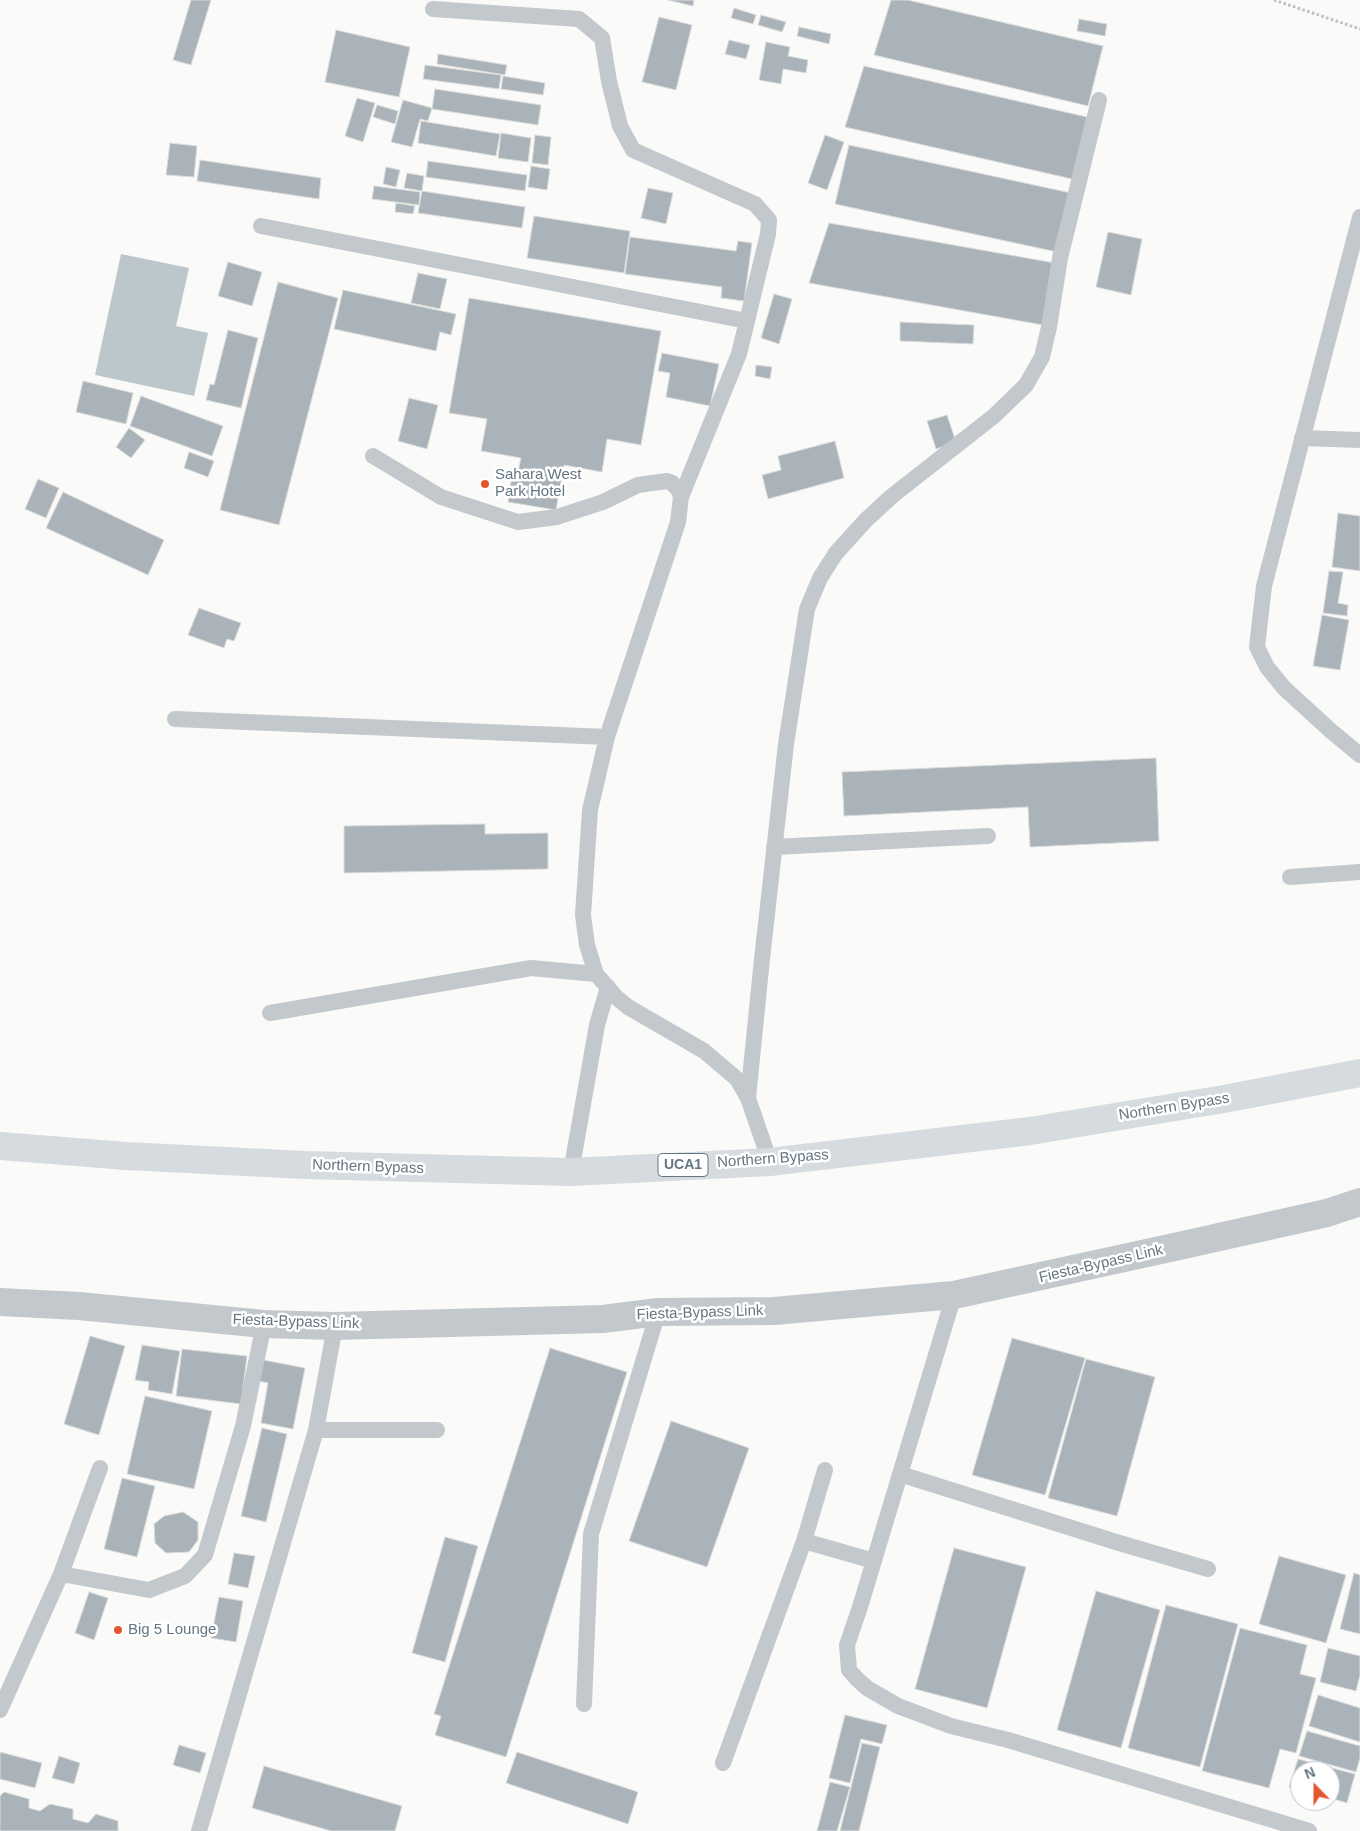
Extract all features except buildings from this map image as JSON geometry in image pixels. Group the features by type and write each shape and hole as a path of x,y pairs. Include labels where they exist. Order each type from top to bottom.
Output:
{"main road":[{"name":"Northern Bypass","path":"0,1146 126,1156 305,1165 571,1172 770,1162 1030,1131 1224,1099 1360,1073"}],"street":[{"name":"Fiesta-Bypass Link","path":"0,1302 79,1306 264,1324 335,1326 602,1319 658,1312 774,1311 954,1295 1327,1213 1360,1202"}],"lane":[{"path":"433,10 579,19 602,38 609,81 620,126 633,150 755,204 769,220 768,234 739,354 681,497 678,522 607,737 590,810 583,915 587,945 596,974 628,1007 704,1051 733,1074 748,1098 770,1162"},
{"path":"748,1098 786,744 807,609 820,578 836,553 872,514 899,490 994,416 1026,385 1042,357 1049,327 1060,258 1099,100"},
{"path":"1360,217 1264,586 1257,647 1267,667 1284,688 1360,755"},
{"path":"261,226 747,321"},
{"path":"1302,438 1360,440"},
{"path":"373,456 441,497 518,522 557,517 603,502 638,485 672,483 678,489 681,497"},
{"path":"175,719 607,737"},
{"path":"774,847 988,836"},
{"path":"1290,877 1360,872"},
{"path":"270,1013 531,968 596,974"},
{"path":"571,1172 597,1025 608,987"},
{"path":"954,1295 847,1646 849,1670 867,1688 898,1706 950,1726 1008,1740 1290,1828 1309,1831"},
{"path":"584,1704 591,1534 658,1312"},
{"path":"61,1574 149,1590 185,1576 205,1555 243,1426 264,1324"},
{"path":"199,1831 316,1430 335,1326"},
{"path":"316,1430 437,1430"},
{"path":"0,1710 61,1574 100,1468"},
{"path":"723,1763 804,1541 825,1470"},
{"path":"900,1474 1208,1569"},
{"path":"804,1541 874,1561"}],"path":[{"path":"1274,0 1360,29"}],"shaded area":[{"path":"121,254 189,268 176,326 208,333 194,396 95,375"}],"place":[{"name":"Sahara West Park Hotel","path":"485,484"},
{"name":"Big 5 Lounge","path":"118,1630"}]}
